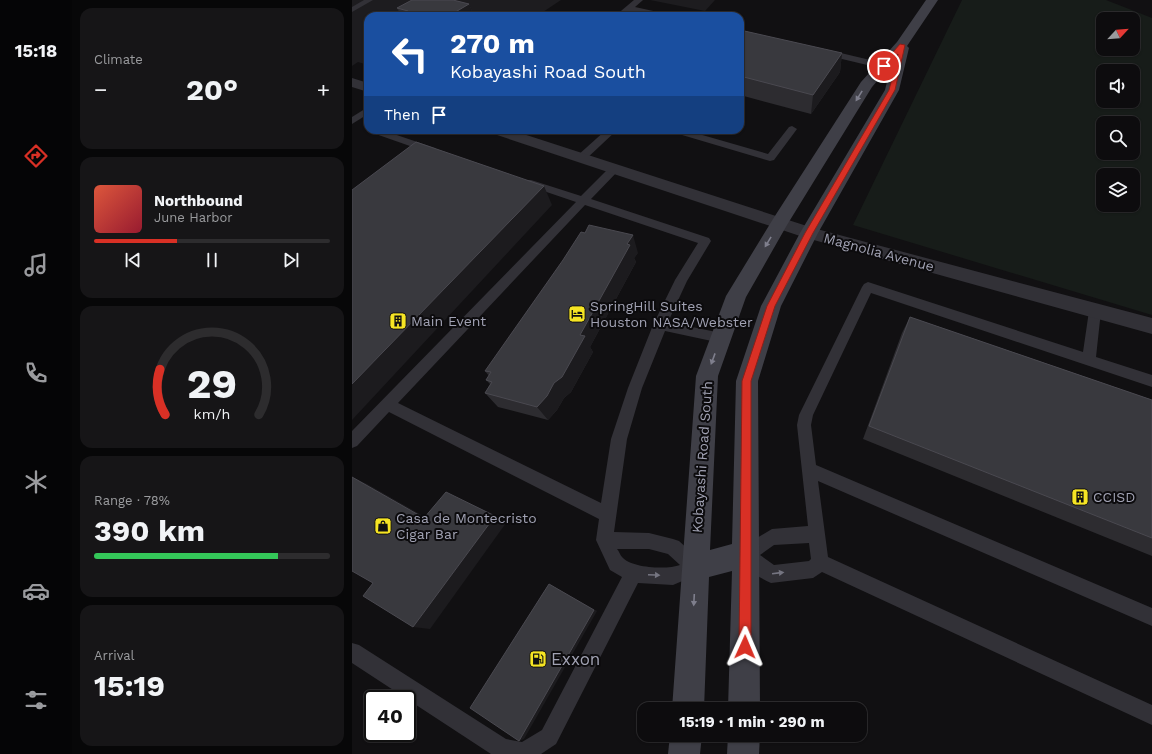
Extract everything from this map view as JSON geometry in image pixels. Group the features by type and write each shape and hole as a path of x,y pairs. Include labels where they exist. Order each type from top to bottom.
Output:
{"street":[{"name":"Kobayashi Road South","path":"688,702 707,376 736,296 779,224 866,85 902,45 932,0"},
{"name":"Kobayashi Road South","path":"744,702 746,381 771,306 809,233 892,90 902,45"},
{"path":"352,82 364,86"},
{"name":"Magnolia Avenue","path":"508,134 809,233 1152,326"},
{"path":"695,567 746,554"},
{"path":"684,754 685,742"},
{"path":"743,754 744,742"}],"lane":[{"path":"352,10 369,0"},
{"path":"624,12 639,0"},
{"path":"629,8 645,12"},
{"path":"813,50 884,66"},
{"path":"352,122 364,113"},
{"path":"352,122 364,126"},
{"path":"689,134 770,158 792,129"},
{"path":"384,134 441,153"},
{"path":"581,158 608,134"},
{"path":"407,155 419,146"},
{"path":"352,441 614,169"},
{"path":"516,179 705,241 681,280 660,325 635,388 619,439 604,540 616,564 633,574 673,576 695,567 673,547 649,542 604,540"},
{"path":"820,562 804,425 806,415 868,287 1152,381"},
{"path":"1089,360 1095,311"},
{"path":"660,325 721,338"},
{"path":"387,404 608,515"},
{"path":"809,469 1152,617"},
{"path":"817,534 772,537 746,554 771,574 812,569 820,562"},
{"path":"820,562 1152,716"},
{"path":"352,652 502,749 524,753 549,737 633,574"}],"shaded area":[{"path":"352,0 561,0 543,12 364,12 364,64 358,62 352,66"},
{"path":"650,0 715,0 705,11"},
{"path":"962,0 1106,0 1137,12 1096,12 1096,56 1140,56 1140,13 1152,18 1152,315 853,225"}],"building":[{"path":"412,0 453,0 469,4 455,12 406,12 408,11 397,8"},
{"path":"744,31 842,53 813,95 744,77"},
{"name":"Main Event","path":"416,142 544,186 352,384 352,190"},
{"name":"SpringHill Suites Houston NASA/Webster","path":"589,225 633,235 627,244 630,245 580,335 585,336 562,377 554,383 547,396 537,407 485,393 492,382 486,380 491,372 485,371 581,232 585,233"},
{"name":"CCISD","path":"910,317 1152,400 1152,538 869,426"},
{"path":"352,477 424,518 446,492 495,516 413,627 363,596 373,583 352,571"},
{"name":"Exxon","path":"549,584 594,610 519,741 470,708"}],"place":[{"name":"SpringHill Suites Houston NASA/Webster","path":"577,314"},
{"name":"Main Event","path":"398,321"},
{"name":"CCISD","path":"1080,497"},
{"name":"Casa de Montecristo Cigar Bar","path":"383,526"},
{"name":"Exxon","path":"538,659"}],"route":[{"path":"745,647 746,381 771,306 809,233 892,90 902,45 884,66"}]}
